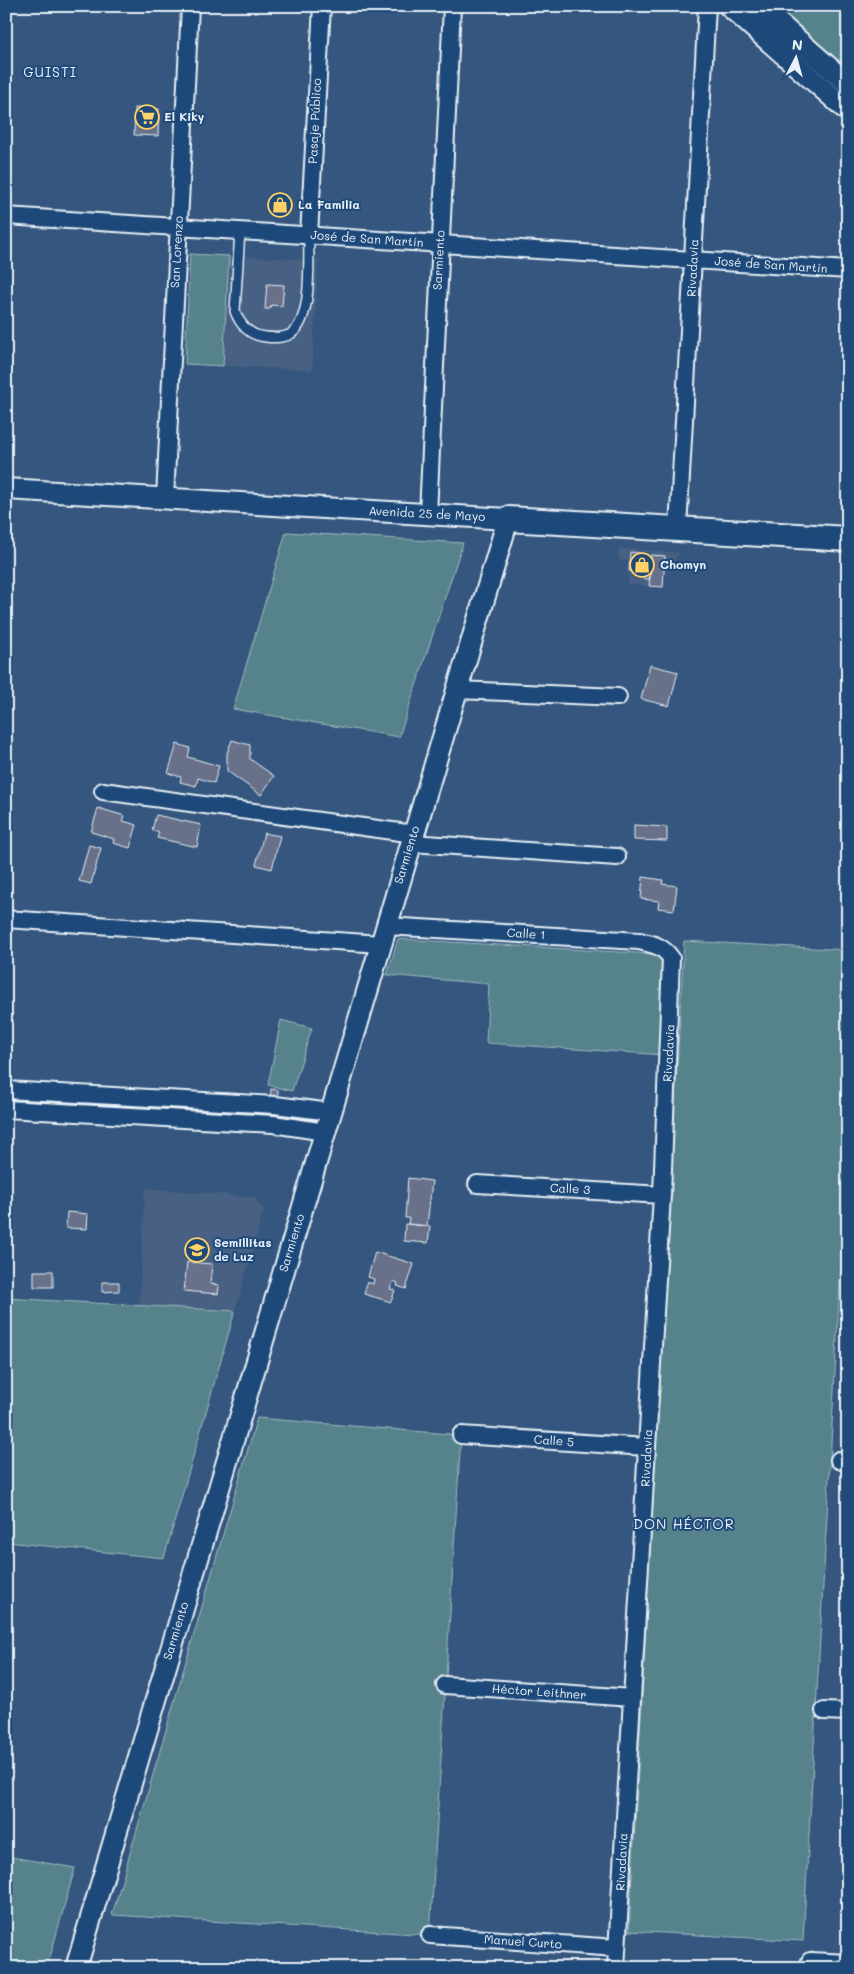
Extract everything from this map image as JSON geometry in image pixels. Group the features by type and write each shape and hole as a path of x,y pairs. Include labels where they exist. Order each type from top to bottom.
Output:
{"main road":[{"name":"Avenida 25 de Mayo","path":"508,519 848,539"}],"street":[{"name":"San Lorenzo","path":"164,498 190,6"},
{"name":"Pasaje Público","path":"309,235 322,6"},
{"name":"Sarmiento","path":"428,514 452,6"},
{"name":"Rivadavia","path":"678,529 707,6"},
{"path":"729,6 848,111"},
{"path":"760,6 848,84"},
{"name":"José de San Martín","path":"6,216 848,270"},
{"name":"Avenida 25 de Mayo","path":"6,489 508,519"},
{"name":"Sarmiento","path":"76,1968 508,519"},
{"path":"457,690 618,697"},
{"path":"103,791 413,838 617,858"},
{"name":"Calle 1","path":"6,919 639,942 652,943 665,949"},
{"name":"Rivadavia","path":"616,1968 662,1195 672,971 671,958 665,949"},
{"path":"6,1090 261,1104 331,1112"},
{"path":"6,1109 259,1124 325,1132"},
{"name":"Calle 3","path":"477,1184 662,1195"},
{"name":"Calle 5","path":"461,1435 647,1447"},
{"name":"Héctor Leithner","path":"445,1685 632,1698"},
{"path":"824,1711 848,1712"},
{"name":"Manuel Curto","path":"430,1935 617,1948"},
{"path":"810,1961 848,1963"}],"lane":[{"path":"240,231 235,311 240,323 250,332 263,337 278,338 292,334 302,322 306,306 309,235"},
{"path":"259,1124 261,1104"}],"shaded area":[{"path":"229,256 318,260 312,370 223,366"},
{"path":"619,548 680,553 673,562 665,562 663,587 628,584 629,561 619,560"},
{"name":"Semillitas de Luz","path":"145,1188 254,1197 264,1210 235,1311 139,1306"}],"green space":[{"path":"759,6 848,6 848,84"},
{"path":"190,254 229,256 223,366 185,364"},
{"path":"286,532 463,543 399,737 233,709"},
{"path":"398,939 654,954 664,960 664,1055 486,1043 489,984 387,975"},
{"path":"684,941 848,950 848,1142 803,1941 629,1931"},
{"path":"281,1020 312,1028 292,1091 268,1085"},
{"path":"6,1097 245,1111 245,1115 6,1101"},
{"path":"6,1298 235,1311 164,1558 6,1542"},
{"path":"257,1418 461,1435 430,1935 112,1915"},
{"path":"6,1856 75,1868 47,1968 6,1968"}],"building":[{"path":"135,108 159,109 158,136 134,135"},
{"path":"267,284 284,285 282,306 271,305 270,309 265,309"},
{"path":"630,552 639,553 639,557 651,558 650,579 643,579 644,572 629,571"},
{"path":"651,555 665,556 663,587 649,586"},
{"path":"650,665 678,672 669,706 641,699"},
{"path":"232,740 250,745 250,759 274,776 261,795 227,771 227,753"},
{"path":"177,744 190,748 188,757 219,766 214,783 198,778 196,786 180,782 181,777 168,773"},
{"path":"98,808 125,816 123,821 137,825 130,848 113,843 114,839 91,832"},
{"path":"156,815 201,825 197,847 157,838 159,832 152,830"},
{"path":"634,825 667,827 667,841 634,840"},
{"path":"264,833 280,836 272,869 256,865"},
{"path":"89,845 101,848 91,884 79,881"},
{"path":"643,877 663,880 662,884 677,886 674,910 658,908 659,901 641,899"},
{"path":"271,1089 278,1090 277,1108 270,1108"},
{"path":"408,1178 432,1181 427,1226 408,1224 409,1218 405,1218"},
{"path":"67,1212 88,1214 87,1229 66,1228"},
{"path":"405,1224 430,1226 428,1243 404,1241"},
{"path":"375,1252 414,1264 406,1289 397,1286 398,1283 393,1281 390,1289 395,1290 391,1302 364,1294 367,1282 373,1284 374,1279 368,1277"},
{"path":"187,1262 212,1264 210,1284 219,1285 218,1294 184,1291"},
{"path":"34,1271 53,1271 53,1287 34,1287"},
{"path":"102,1282 119,1282 119,1291 102,1292"}],"place":[{"name":"El Kiky","path":"147,117"},
{"name":"La Familia","path":"280,205"},
{"name":"Chomyn","path":"642,565"},
{"name":"Semillitas de Luz","path":"197,1250"}],"district":[{"name":"GUISTI","path":"50,72"},
{"name":"DON HÉCTOR","path":"684,1524"}]}
